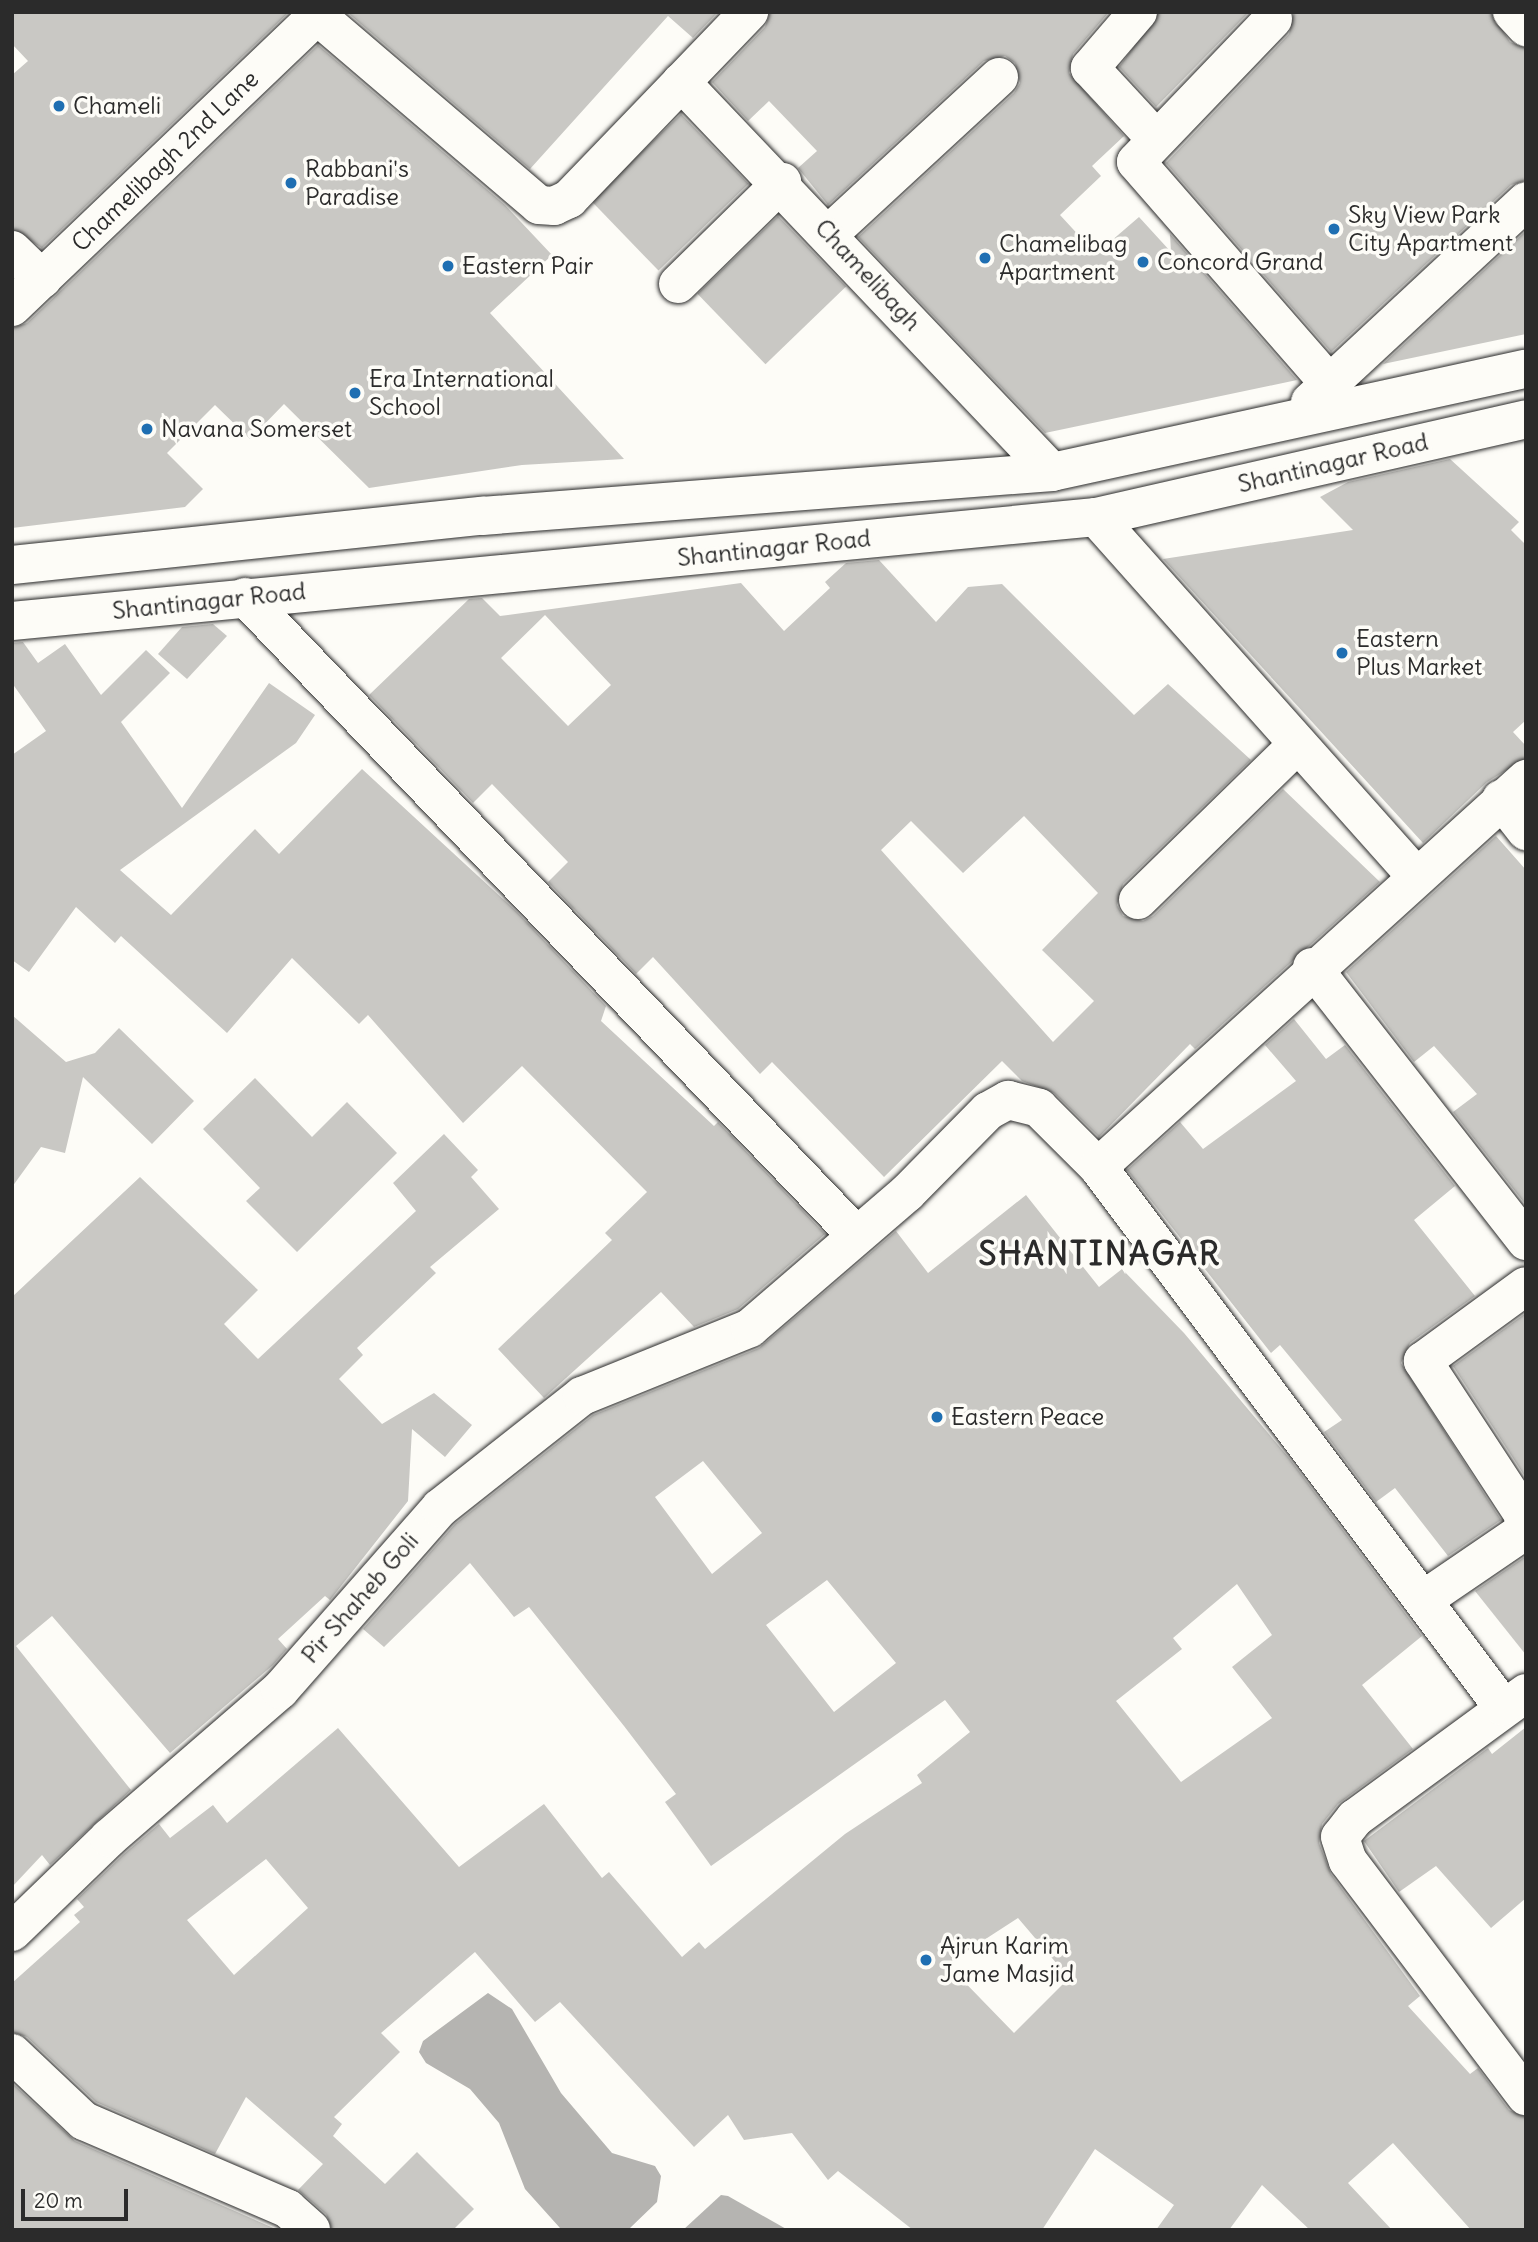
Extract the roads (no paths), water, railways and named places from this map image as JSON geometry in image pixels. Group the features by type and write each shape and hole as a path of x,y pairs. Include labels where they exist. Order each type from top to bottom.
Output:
{"street":[{"path":"315,14 539,205 569,200 749,12"},
{"path":"1138,12 1090,68 1155,138"},
{"path":"1512,12 1526,27"},
{"name":"Chamelibagh 2nd Lane","path":"12,307 315,14"},
{"path":"1273,19 1138,156 1137,169 1329,383"},
{"path":"830,233 999,77"},
{"name":"Chamelibagh","path":"681,82 782,182 1052,472"},
{"path":"678,284 782,182"},
{"path":"1288,423 1526,201"},
{"path":"12,250 42,279"},
{"name":"Shantinagar Road","path":"12,565 241,544 482,516 1052,472 1288,423 1526,369"},
{"name":"Shantinagar Road","path":"12,621 1096,517 1526,419"},
{"path":"1096,517 1415,875"},
{"path":"241,544 245,597 856,1235"},
{"path":"1138,900 1298,744"},
{"path":"1526,831 1513,789 1312,967 1098,1167 1423,1600 1514,1699 1355,1818 1340,1837 1348,1861 1526,2096"},
{"path":"1312,967 1526,1241"},
{"name":"Pir Shaheb Goli","path":"12,1932 109,1838 279,1690 440,1508 582,1396 750,1328 856,1235 988,1111 1008,1100 1039,1108 1098,1167"},
{"path":"1423,1600 1524,1531 1523,1514 1423,1361 1433,1348 1526,1286"},
{"path":"12,2053 84,2121 288,2209 311,2230"}],"place":[{"name":"Chameli","path":"59,106"},
{"name":"Rabbani's Paradise","path":"291,183"},
{"name":"Sky View Park City Apartment","path":"1334,229"},
{"name":"Chamelibag Apartment","path":"985,258"},
{"name":"Concord Grand","path":"1143,262"},
{"name":"Eastern Pair","path":"448,266"},
{"name":"Era International School","path":"355,393"},
{"name":"Navana Somerset","path":"147,429"},
{"name":"Eastern Plus Market","path":"1342,653"},
{"name":"Eastern Peace","path":"937,1417"},
{"name":"Ajrun Karim Jame Masjid","path":"926,1960"}],"district":[{"name":"SHANTINAGAR","path":"1100,1254"}]}
